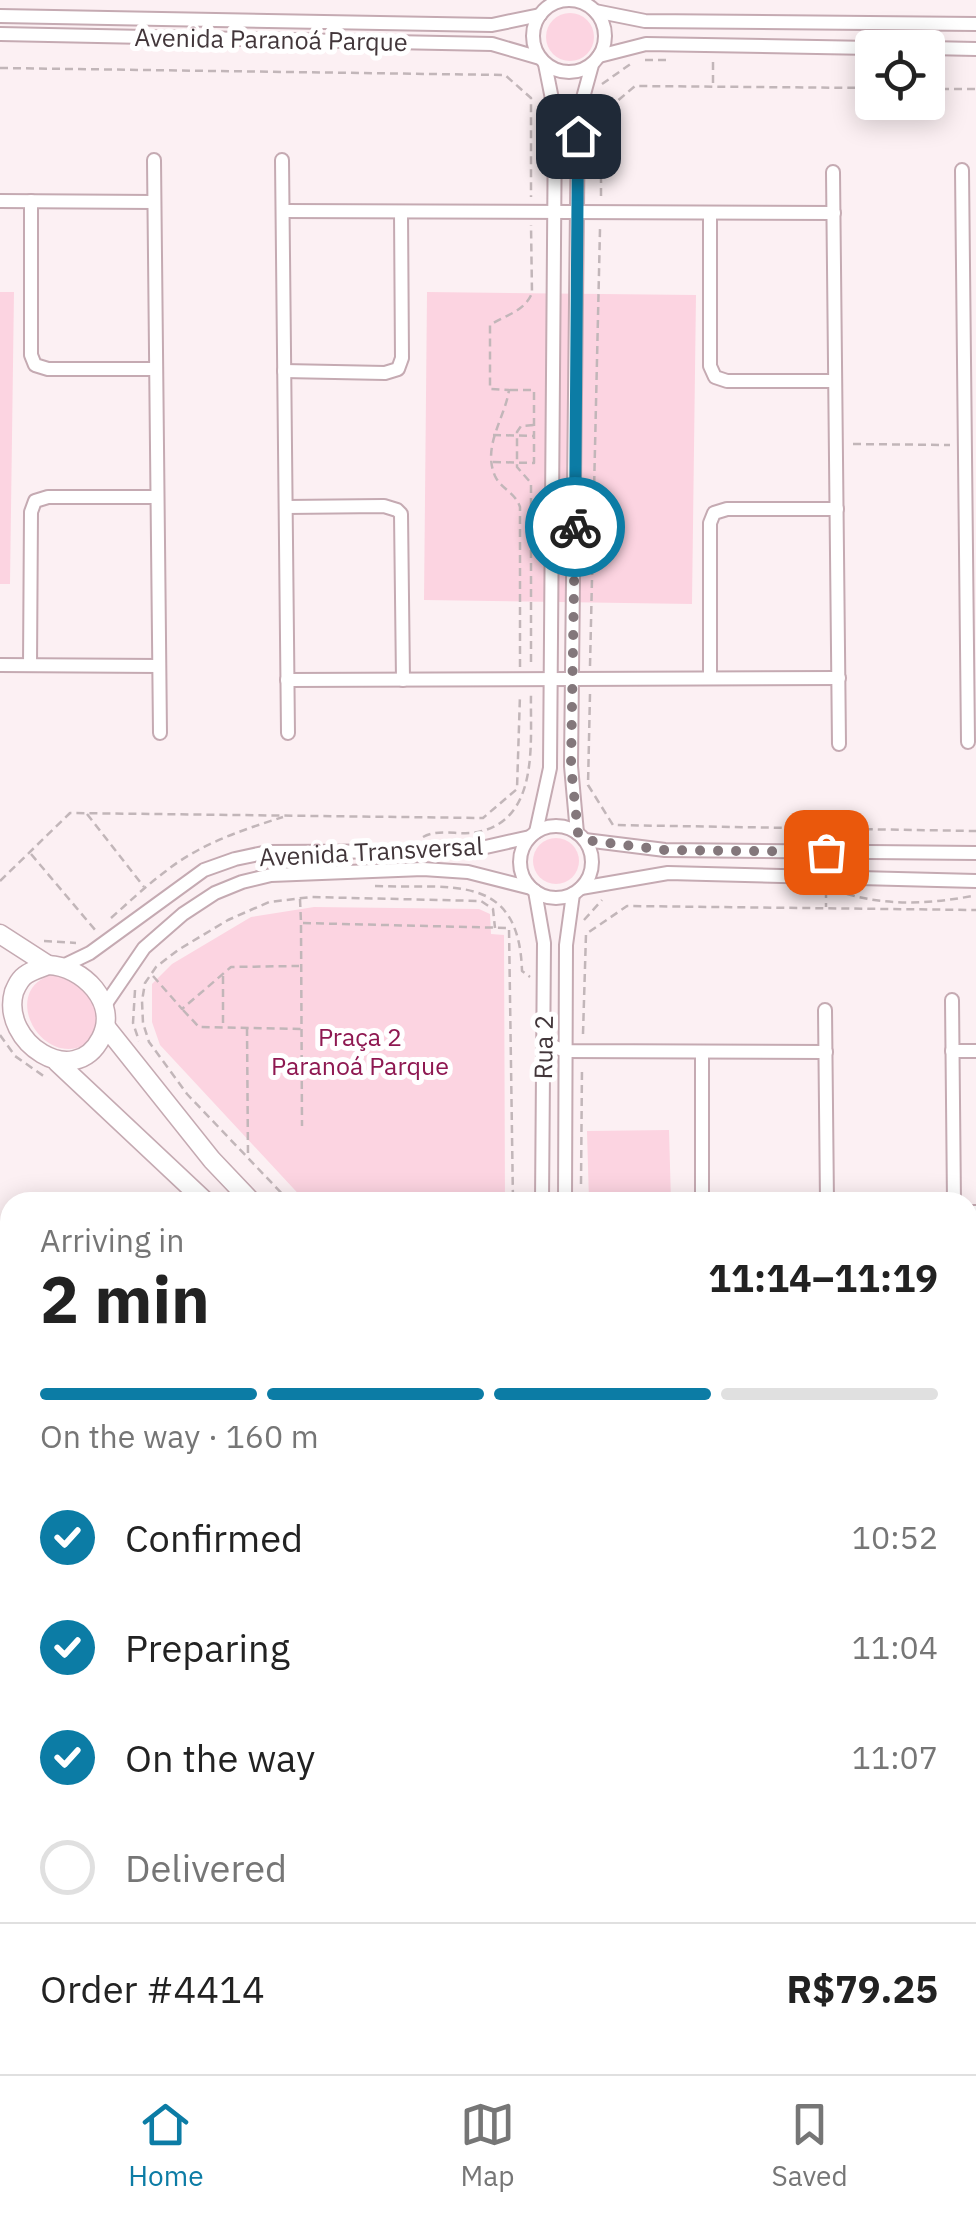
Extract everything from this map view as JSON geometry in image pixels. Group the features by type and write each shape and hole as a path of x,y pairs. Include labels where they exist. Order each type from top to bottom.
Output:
{"street":[{"name":"Avenida Paranoá Parque","path":"0,16 492,25 565,0 645,21 976,24"},
{"path":"577,891 591,870 590,849 581,836 571,766 578,116 606,38 593,7"},
{"path":"533,834 550,768 555,114 533,36 545,8"},
{"name":"Avenida Paranoá Parque","path":"0,34 492,44 568,73 646,44 855,48"},
{"path":"945,48 976,49"},
{"path":"154,160 160,732"},
{"path":"282,160 288,732"},
{"path":"962,170 969,221 970,381 965,446 971,516 972,690 968,742"},
{"path":"834,172 839,744"},
{"path":"0,202 154,202"},
{"path":"31,202 31,354 35,365 48,369 156,369"},
{"path":"282,211 834,213"},
{"path":"284,372 385,373 398,369 402,358 401,212"},
{"path":"710,213 711,372 728,381 836,381"},
{"path":"30,665 31,512 35,501 48,497 158,497"},
{"path":"286,506 384,506 400,514 403,680"},
{"path":"710,677 711,517 727,509 837,508"},
{"path":"0,665 159,666"},
{"path":"288,680 838,678"},
{"name":"Avenida Transversal","path":"55,965 90,953 204,870 268,852 468,851 557,826 581,836 665,850 976,853"},
{"name":"Avenida Transversal","path":"533,834 520,857 524,879 533,890"},
{"name":"Avenida Transversal","path":"105,1005 144,948 183,914 215,893 271,875 468,872 554,898 668,874 827,886 976,880"},
{"name":"Rua 2","path":"533,890 544,943 542,1192"},
{"name":"Rua 2","path":"564,1192 566,945 577,891"},
{"path":"0,934 88,983 105,1005 106,1028 96,1048 77,1060 57,1062"},
{"path":"55,965 26,974 18,982 6,1011 15,1028 36,1052 57,1062 195,1192"},
{"path":"952,1000 954,1192"},
{"path":"825,1010 827,1192"},
{"path":"106,1028 242,1192"},
{"path":"543,1043 566,1051 826,1052"},
{"path":"952,1051 976,1052"},
{"path":"702,1052 702,1192"}],"path":[{"path":"712,45 712,86"},
{"path":"0,68 505,74 530,98 532,293 529,302 516,313 490,325 490,390 534,390 534,462 493,462"},
{"path":"855,88 635,86 601,115 588,784 612,825 976,831"},
{"path":"945,89 976,89"},
{"path":"422,840 427,834 488,829 514,810 526,784 529,768 520,608 520,506 516,496 496,478 493,462 493,435 506,413 508,390"},
{"path":"0,881 70,813 483,818 517,788 531,608 531,483 517,468 517,436 521,426 535,425"},
{"path":"493,435 534,436"},
{"path":"836,444 965,446"},
{"path":"520,608 531,608"},
{"path":"86,813 145,888"},
{"path":"108,920 166,870 203,848 288,815"},
{"path":"30,852 96,931 92,935"},
{"path":"366,886 460,889 494,898 512,919 522,944 522,971 533,977"},
{"path":"826,908 827,886"},
{"path":"846,894 876,902 940,902 976,895"},
{"path":"300,898 302,1126"},
{"path":"280,1192 187,1094 149,1042 142,1000 151,974 178,950 239,914 269,902 300,898 481,901 493,909 495,928"},
{"path":"579,937 588,913 603,898"},
{"path":"581,1184 586,934 627,906 976,910"},
{"path":"301,923 509,928 512,1192"},
{"path":"35,939 78,942"},
{"path":"577,973 578,944"},
{"path":"182,1009 231,968 301,966"},
{"path":"151,974 199,1027 301,1029"},
{"path":"223,975 224,1028"},
{"path":"136,980 133,1023 141,1046"},
{"path":"247,1028 248,1159"}],"green space":[{"path":"570,13 587,20 594,37 587,54 570,61 553,54 546,37 553,20"},
{"path":"0,292 14,292 10,584 0,584"},
{"path":"427,292 696,295 692,604 424,600"},
{"path":"556,838 572,845 579,861 572,877 556,884 540,877 533,861 540,845"},
{"name":"Praça 2 Paranoá Parque","path":"314,907 479,909 490,914 491,934 504,935 505,1192 297,1192 160,1045 152,1022 152,984 172,964 251,917"},
{"path":"51,975 75,984 93,1004 98,1027 85,1045 69,1049 54,1046 32,1024 28,996 36,984"},
{"path":"669,1130 671,1192 589,1192 587,1131"}],"way so far":[{"path":"575,527 571,766 578,833 585,840 665,850 826,852"}],"route":[{"path":"575,527 578,136"}]}
